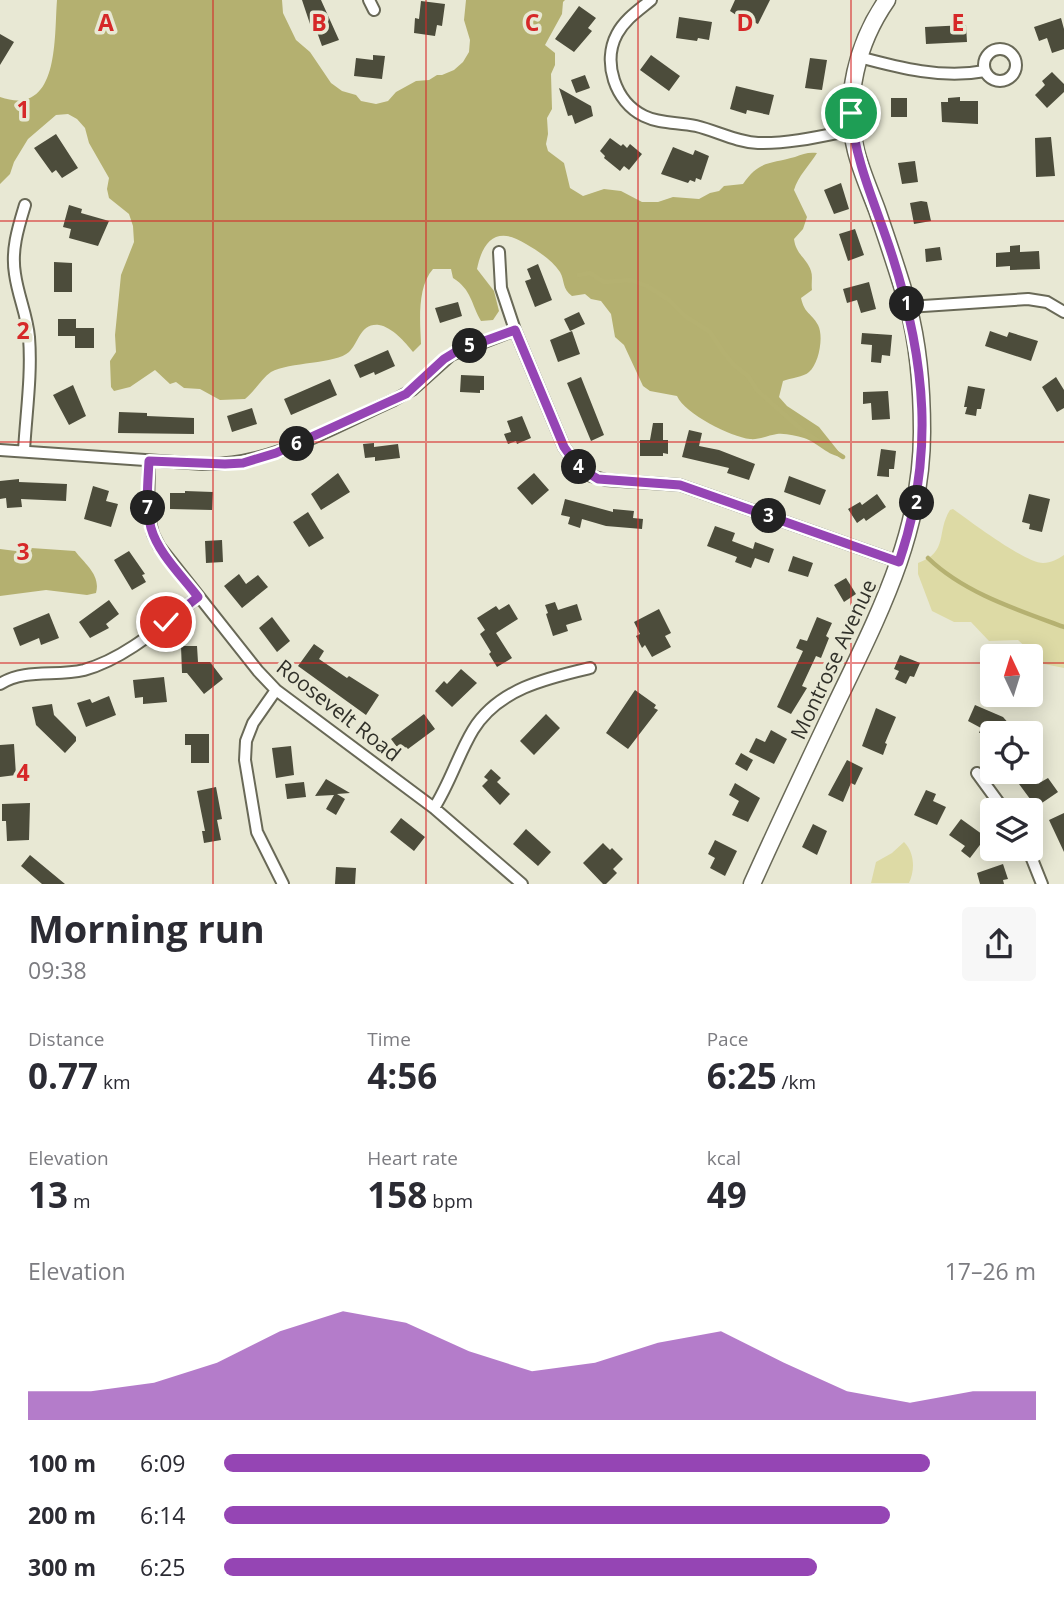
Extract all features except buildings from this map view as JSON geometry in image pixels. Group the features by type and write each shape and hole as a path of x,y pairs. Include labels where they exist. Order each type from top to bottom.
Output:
{"main road":[{"name":"Montrose Avenue","path":"752,884 883,604 899,562 916,503 922,459 920,372 908,307 889,244 858,159 852,131 852,96 859,57 868,32 887,0"}],"street":[{"path":"651,0 622,26 611,55 616,85 626,102 641,115 698,126 754,143 789,141 852,131"},
{"path":"859,57 922,72 985,71"},
{"path":"24,451 29,337 13,256 25,205"},
{"path":"499,252 501,288 515,330 564,447 572,460 584,471 606,480 680,485 899,562"},
{"path":"908,307 1028,299 1047,302 1064,312"},
{"path":"0,450 149,461 243,463 276,453 406,394 444,359 457,351 515,330"},
{"name":"Roosevelt Road","path":"149,461 148,514 159,546 258,671 276,690 435,808 522,884"},
{"path":"0,684 19,675 72,672 99,666 139,642 198,597"},
{"path":"435,808 472,731 487,712 503,699 530,685 590,668"},
{"path":"276,690 253,723 246,741 245,760 257,832 283,884"},
{"path":"978,773 996,798"},
{"path":"1033,861 1042,884"}],"shaded area":[{"path":"57,0 282,0 283,13 296,40 310,52 331,83 342,91 356,95 361,101 376,104 388,101 396,92 416,81 442,75 463,62 469,52 470,40 464,20 466,0 565,0 562,14 545,45 555,53 555,65 551,74 552,109 547,118 546,144 548,151 564,163 570,188 583,196 604,189 621,191 642,202 658,202 673,197 699,199 719,191 724,186 743,184 754,171 766,164 817,153 794,190 807,217 803,229 794,239 812,273 812,290 801,298 804,308 820,330 820,350 809,372 783,381 779,397 787,406 819,427 843,457 832,454 809,440 791,435 777,434 753,439 732,434 709,424 689,410 677,396 650,391 643,386 624,345 615,337 611,314 601,301 591,299 585,294 572,296 565,288 560,272 549,260 526,244 507,236 500,236 488,243 477,269 494,291 499,311 493,320 481,321 468,292 453,278 451,269 433,269 422,295 421,344 413,352 389,329 373,325 364,330 349,352 343,356 271,372 245,399 220,400 200,389 184,388 176,382 170,384 155,370 130,387 114,391 111,387 110,361 116,352 121,275 134,242 133,226 129,214 109,198 109,178 89,143 85,128 68,114 56,115 28,139 10,174 0,184 0,97 20,100 34,96 44,85 53,52"},
{"path":"953,509 1035,561 1049,562 1064,555 1064,668 1043,663 1043,644 1022,644 1018,640 989,641 971,622 954,622 932,611 918,574 918,563 928,558 938,547 950,510"},
{"path":"31,548 75,551 94,575 96,593 87,595 46,590 0,596 0,549 16,551"},
{"path":"904,842 913,862 909,883 871,883 876,862"}],"waterway":[{"path":"579,275 590,273 604,282 631,280 647,286 669,300 685,316 710,332 724,353 748,376 757,390 804,432 843,457"},
{"path":"928,558 975,591 1064,627"}],"route":[{"path":"166,622 198,597 159,546 150,527 149,461 225,464 266,457 406,394 444,359 457,351 515,330 564,447 578,467 591,476 606,480 674,483 899,562 912,522 919,485 922,434 920,372 908,307 858,159 851,113"}]}
